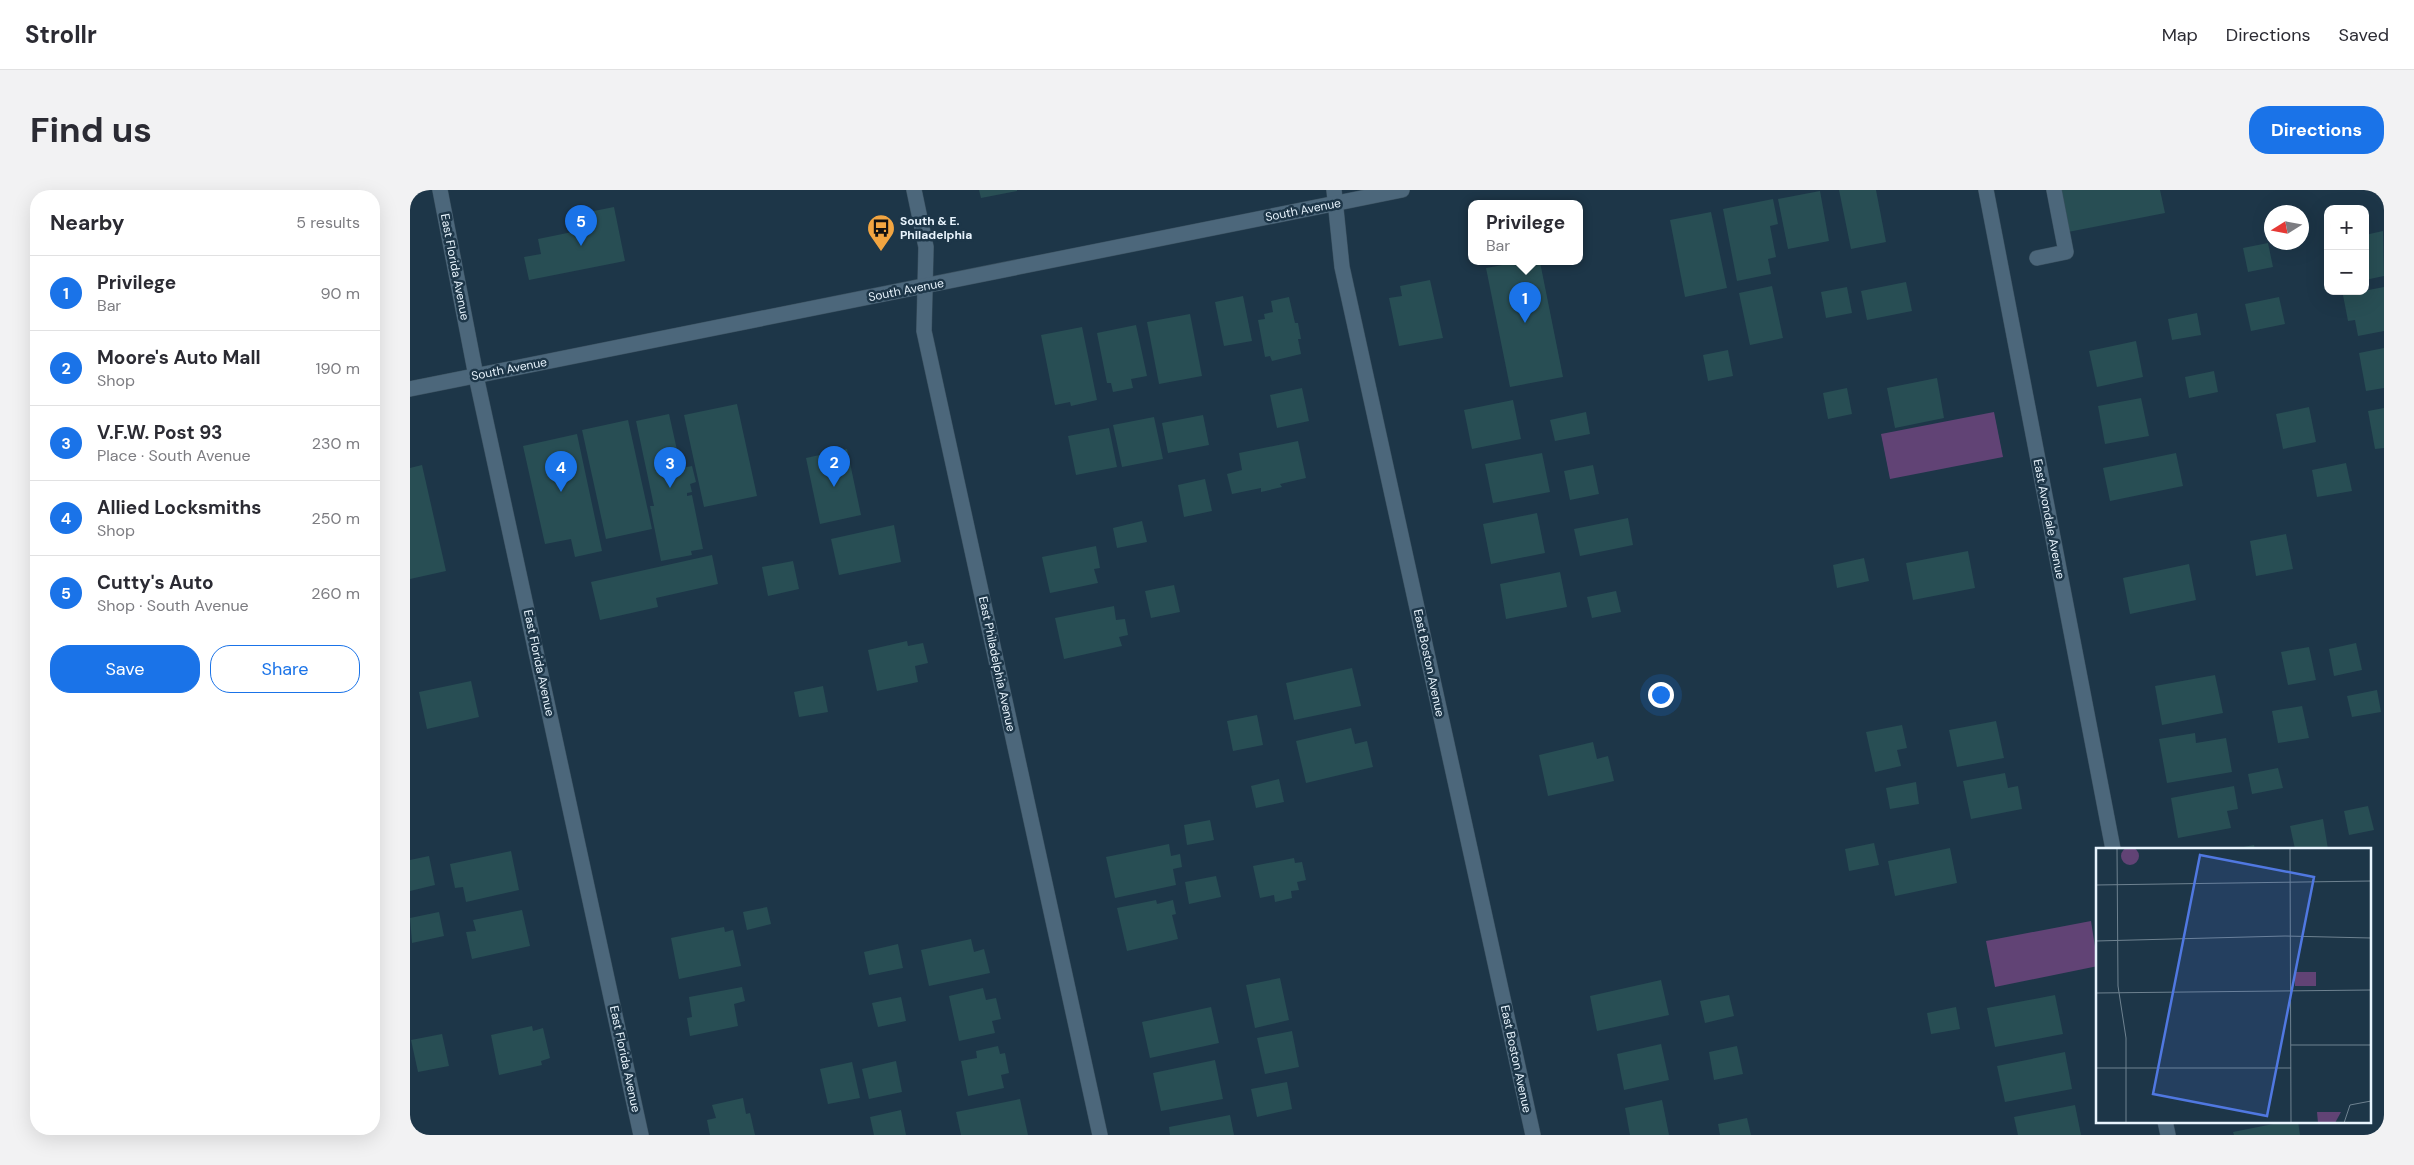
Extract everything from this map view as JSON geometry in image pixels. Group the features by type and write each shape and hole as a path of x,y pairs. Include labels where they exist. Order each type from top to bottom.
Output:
{"street":[{"name":"East Florida Avenue","path":"440,190 476,376 641,1135"},
{"name":"East Philadelphia Avenue","path":"914,190 926,247 924,331 1100,1135"},
{"name":"South Avenue","path":"410,389 924,286 1335,197 1402,190"},
{"name":"East Avondale Avenue","path":"1986,190 2113,848"},
{"path":"2038,258 2066,252 2054,190"},
{"name":"East Boston Avenue","path":"1335,197 1342,267 1533,1135"},
{"path":"2165,1122 2168,1135"}],"shaded area":[{"path":"1994,412 2003,457 1890,479 1881,434"},
{"path":"2091,921 2096,966 1995,987 1986,941"}],"building":[{"path":"979,190 1017,190 1017,191 981,198"},
{"path":"1839,190 1876,190 1886,242 1851,249"},
{"path":"2060,190 2160,190 2165,213 2068,232"},
{"path":"1820,191 1829,241 1788,249 1778,199"},
{"path":"1773,199 1778,224 1770,226 1776,257 1768,259 1771,274 1737,281 1723,209"},
{"path":"614,207 625,261 529,280 524,257 541,254 538,239 587,229 584,213"},
{"path":"1711,212 1727,288 1685,297 1670,220"},
{"path":"2383,231 2384,276 2369,279 2369,250 2369,234"},
{"path":"2264,244 2264,250 2269,250 2273,267 2248,272 2243,248"},
{"path":"1502,265 1541,265 1563,377 1510,387 1486,268"},
{"path":"1430,280 1443,338 1399,346 1389,298 1402,296 1400,286"},
{"path":"1906,282 1912,311 1867,320 1861,291"},
{"path":"1772,286 1783,338 1750,345 1739,293"},
{"path":"1847,287 1852,313 1826,318 1821,292"},
{"path":"2384,287 2384,331 2358,336 2355,320 2348,321 2343,295 2369,295 2369,290"},
{"path":"1243,296 1252,341 1224,346 1215,302"},
{"path":"1289,297 1295,323 1298,323 1301,339 1298,339 1301,354 1272,361 1270,356 1265,357 1258,320 1265,319 1264,314 1273,312 1271,301"},
{"path":"2279,297 2285,324 2251,331 2245,304"},
{"path":"2197,313 2201,335 2172,340 2168,319"},
{"path":"1190,314 1202,376 1159,384 1147,322"},
{"path":"1136,325 1147,376 1131,379 1133,388 1113,392 1111,383 1107,383 1097,333"},
{"path":"1082,327 1097,400 1071,406 1070,402 1055,405 1041,335"},
{"path":"2136,341 2143,377 2097,387 2089,351"},
{"path":"2384,348 2384,388 2366,391 2359,353"},
{"path":"1728,350 1733,376 1708,381 1703,355"},
{"path":"2214,371 2218,392 2189,398 2185,377"},
{"path":"1937,378 1944,418 1895,428 1887,388"},
{"path":"1302,388 1309,421 1277,428 1270,395"},
{"path":"1847,388 1852,414 1828,419 1823,393"},
{"path":"2141,398 2149,436 2105,444 2098,406"},
{"path":"1513,400 1521,439 1472,449 1464,410"},
{"path":"737,404 757,496 704,507 684,415"},
{"path":"2309,407 2316,442 2283,449 2276,414"},
{"path":"2384,408 2384,448 2375,449 2368,411"},
{"path":"1586,412 1590,434 1555,441 1550,420"},
{"path":"669,414 681,468 692,466 696,482 690,484 692,492 687,493 687,496 692,495 703,549 691,551 692,555 661,561 650,506 654,506 636,421"},
{"path":"1203,415 1209,445 1168,453 1162,423"},
{"path":"1154,417 1163,459 1122,467 1113,425"},
{"path":"628,420 652,529 606,539 582,430"},
{"path":"1109,428 1117,467 1076,475 1068,436"},
{"path":"577,434 602,551 575,557 571,539 545,544 523,446"},
{"path":"1298,441 1306,478 1280,484 1282,487 1261,492 1261,488 1232,494 1227,474 1242,470 1239,453"},
{"path":"847,449 861,515 820,524 806,458"},
{"path":"1542,453 1550,492 1493,503 1485,464"},
{"path":"2176,453 2183,486 2110,501 2103,468"},
{"path":"2346,463 2352,491 2317,497 2312,470"},
{"path":"422,465 446,571 410,579 410,468"},
{"path":"1593,465 1599,494 1570,500 1564,471"},
{"path":"1205,479 1212,511 1184,517 1178,485"},
{"path":"1537,513 1545,553 1491,564 1483,524"},
{"path":"1628,518 1633,545 1580,556 1574,529"},
{"path":"1142,521 1147,542 1117,548 1113,528"},
{"path":"894,525 901,562 839,575 831,539"},
{"path":"2286,534 2293,569 2256,576 2250,541"},
{"path":"1096,546 1100,568 1094,569 1098,583 1050,593 1042,557"},
{"path":"1968,551 1975,588 1913,600 1906,563"},
{"path":"712,555 718,584 656,598 658,607 600,620 591,582"},
{"path":"1864,558 1869,581 1837,588 1833,565"},
{"path":"793,561 799,589 768,596 762,567"},
{"path":"2189,564 2196,600 2130,614 2123,578"},
{"path":"1560,572 1567,607 1506,619 1500,584"},
{"path":"1174,585 1180,612 1151,618 1145,591"},
{"path":"1616,591 1621,612 1592,618 1587,597"},
{"path":"1114,606 1116,620 1125,619 1128,635 1119,637 1122,646 1064,659 1055,618"},
{"path":"907,641 908,646 923,643 928,663 915,666 918,682 877,691 868,650"},
{"path":"2356,643 2362,670 2334,676 2329,649"},
{"path":"2309,647 2316,680 2288,685 2281,652"},
{"path":"1352,668 1361,706 1294,720 1286,683"},
{"path":"2215,675 2223,713 2162,725 2155,686"},
{"path":"471,681 479,717 427,729 419,692"},
{"path":"823,686 828,712 799,717 794,692"},
{"path":"2377,690 2381,712 2352,717 2347,696"},
{"path":"2302,706 2309,738 2278,743 2272,711"},
{"path":"1257,715 1263,745 1233,751 1227,721"},
{"path":"1996,721 2004,758 1957,767 1949,730"},
{"path":"1902,725 1907,748 1897,750 1901,766 1875,772 1866,732"},
{"path":"1351,728 1355,744 1367,741 1373,767 1306,783 1296,741"},
{"path":"2195,733 2196,743 2226,738 2232,772 2167,783 2159,739"},
{"path":"1593,742 1597,759 1608,756 1614,781 1548,796 1539,755"},
{"path":"2278,768 2283,788 2252,794 2248,774"},
{"path":"2005,773 2008,788 2018,786 2022,809 1971,819 1963,781"},
{"path":"1279,779 1284,802 1256,808 1251,786"},
{"path":"1916,782 1919,804 1890,809 1886,788"},
{"path":"2234,786 2238,809 2227,811 2231,828 2178,838 2171,798"},
{"path":"2368,806 2374,830 2349,835 2344,811"},
{"path":"2323,819 2328,848 2295,848 2290,826"},
{"path":"1210,820 1214,840 1187,845 1184,825"},
{"path":"1874,843 1879,865 1849,871 1845,849"},
{"path":"1169,844 1171,856 1180,854 1182,867 1173,869 1176,885 1115,898 1106,857"},
{"path":"2254,845 2255,848 2238,848"},
{"path":"1950,848 1957,883 1895,896 1888,861"},
{"path":"511,851 519,890 466,902 463,887 455,888 450,864"},
{"path":"429,856 435,885 410,891 410,860"},
{"path":"1294,858 1295,863 1302,862 1306,880 1297,882 1299,890 1291,891 1292,898 1275,902 1274,895 1260,898 1253,866"},
{"path":"1216,876 1221,897 1189,904 1185,882"},
{"path":"1156,900 1157,904 1173,900 1176,914 1172,915 1178,939 1127,951 1117,908"},
{"path":"767,907 771,924 747,930 743,912"},
{"path":"522,910 530,946 472,959 466,932 476,931 473,920"},
{"path":"439,912 444,936 412,943 410,918"},
{"path":"724,927 725,932 733,930 741,966 679,979 671,938"},
{"path":"971,939 974,952 984,949 990,973 929,986 921,950"},
{"path":"898,944 903,968 869,975 864,952"},
{"path":"1280,978 1289,1020 1255,1028 1246,985"},
{"path":"1661,980 1669,1015 1597,1031 1590,996"},
{"path":"742,987 745,1001 734,1004 738,1026 690,1036 687,1018 692,1017 689,997"},
{"path":"983,988 986,1000 996,998 1001,1019 992,1021 995,1033 959,1041 949,996"},
{"path":"1729,995 1734,1016 1705,1023 1700,1001"},
{"path":"2055,995 2063,1034 1995,1047 1987,1008"},
{"path":"901,997 906,1021 878,1027 872,1003"},
{"path":"1211,1007 1219,1043 1150,1058 1142,1022"},
{"path":"1956,1007 1960,1029 1931,1034 1927,1013"},
{"path":"532,1026 533,1031 543,1028 550,1058 541,1061 542,1065 499,1075 491,1035"},
{"path":"1292,1031 1299,1067 1265,1074 1257,1038"},
{"path":"442,1034 449,1066 418,1072 411,1040"},
{"path":"1661,1044 1669,1080 1624,1090 1617,1054"},
{"path":"998,1046 1000,1054 1005,1053 1009,1073 1001,1075 1004,1088 968,1096 961,1061 977,1058 976,1051"},
{"path":"1737,1046 1743,1074 1714,1080 1709,1052"},
{"path":"2065,1052 2072,1089 2005,1102 1997,1066"},
{"path":"1215,1060 1223,1099 1161,1111 1153,1073"},
{"path":"896,1061 902,1092 869,1099 862,1069"},
{"path":"852,1062 860,1098 828,1104 820,1069"},
{"path":"1287,1082 1292,1109 1257,1117 1251,1089"},
{"path":"743,1098 746,1114 750,1113 755,1135 710,1135 707,1120 716,1118 712,1105"},
{"path":"1020,1099 1028,1135 961,1135 956,1112"},
{"path":"1662,1100 1669,1135 1630,1135 1625,1108"},
{"path":"2075,1105 2081,1135 2018,1135 2014,1117"},
{"path":"901,1110 906,1135 874,1135 870,1117"},
{"path":"1230,1115 1234,1135 1170,1135 1169,1127"},
{"path":"1747,1118 1751,1135 1720,1135 1718,1124"},
{"path":"2283,1122 2298,1122 2300,1135 2234,1135 2233,1132"}],"place":[{"name":"Cutty's Auto","path":"581,246"},
{"name":"South & E. Philadelphia","path":"881,252"},
{"name":"Privilege","path":"1525,323"},
{"name":"Moore's Auto Mall","path":"834,487"},
{"name":"V.F.W. Post 93","path":"670,488"},
{"name":"Allied Locksmiths","path":"561,492"}]}
